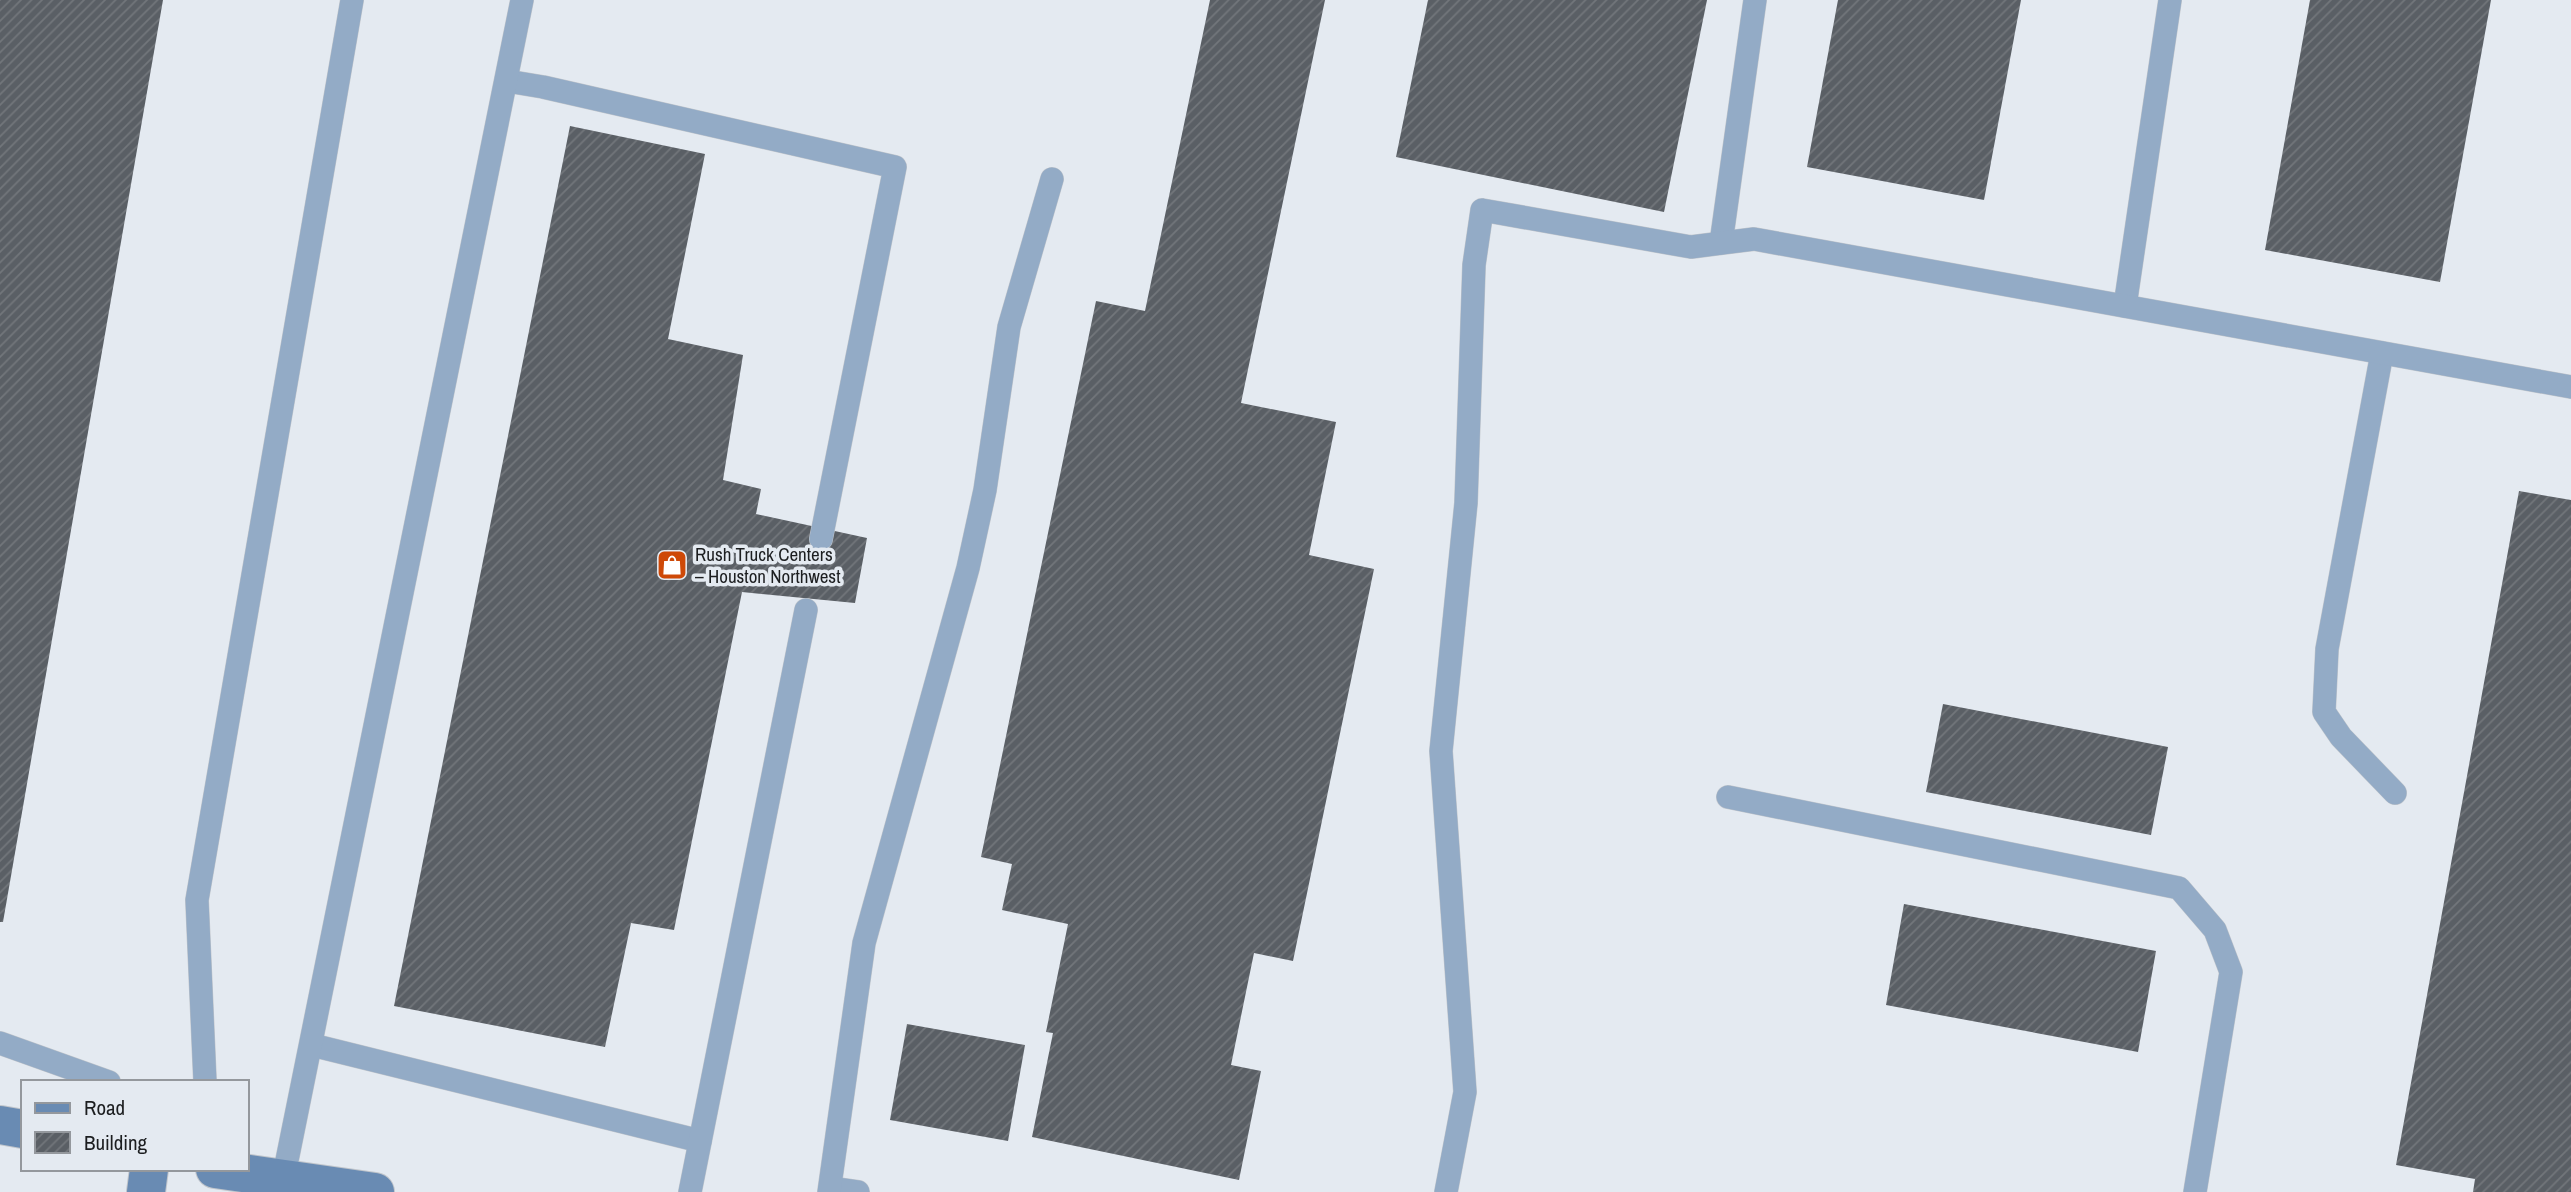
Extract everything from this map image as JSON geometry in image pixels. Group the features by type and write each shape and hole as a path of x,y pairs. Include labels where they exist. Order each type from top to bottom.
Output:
{"main road":[{"path":"0,1125 21,1129"},
{"path":"146,1192 149,1171"},
{"path":"227,1171 375,1192"}],"lane":[{"path":"205,1080 197,900 352,0"},
{"path":"283,1180 522,0"},
{"path":"1721,243 1755,0"},
{"path":"2125,306 2170,0"},
{"path":"507,81 895,167 821,539"},
{"path":"858,1192 829,1190 864,943 968,568 985,490 1009,327 1052,179"},
{"path":"1446,1192 1465,1092 1441,751 1466,503 1474,265 1482,210 1691,247 1754,239 2571,387"},
{"path":"2382,352 2327,649 2324,712 2341,737 2395,793"},
{"path":"690,1192 806,610"},
{"path":"1728,797 2179,888 2215,930 2231,972 2195,1192"},
{"path":"0,1043 103,1080"},
{"path":"312,1045 700,1141"}],"building":[{"path":"0,0 163,0 3,922 0,922"},
{"path":"1210,0 1325,0 1241,403 1336,422 1309,555 1374,569 1293,961 1254,953 1231,1065 1261,1071 1239,1180 1032,1137 1053,1033 1046,1032 1068,924 1002,910 1012,864 981,857 1096,301 1145,311"},
{"path":"1428,0 1707,0 1664,212 1396,157"},
{"path":"1838,0 2021,0 1984,200 1807,167"},
{"path":"2310,0 2491,0 2440,282 2265,250"},
{"name":"Rush Truck Centers – Houston Northwest","path":"570,126 705,154 668,339 743,355 723,480 761,489 756,514 867,538 855,603 742,592 674,930 631,923 605,1047 394,1006"},
{"path":"2519,491 2571,500 2571,1192 2473,1192 2475,1179 2396,1165"},
{"path":"1943,704 2168,747 2151,835 1926,792"},
{"path":"1904,904 2156,951 2138,1052 1886,1005"},
{"path":"907,1024 1025,1045 1008,1141 890,1120"}],"place":[{"name":"Rush Truck Centers – Houston Northwest","path":"672,565"}]}
